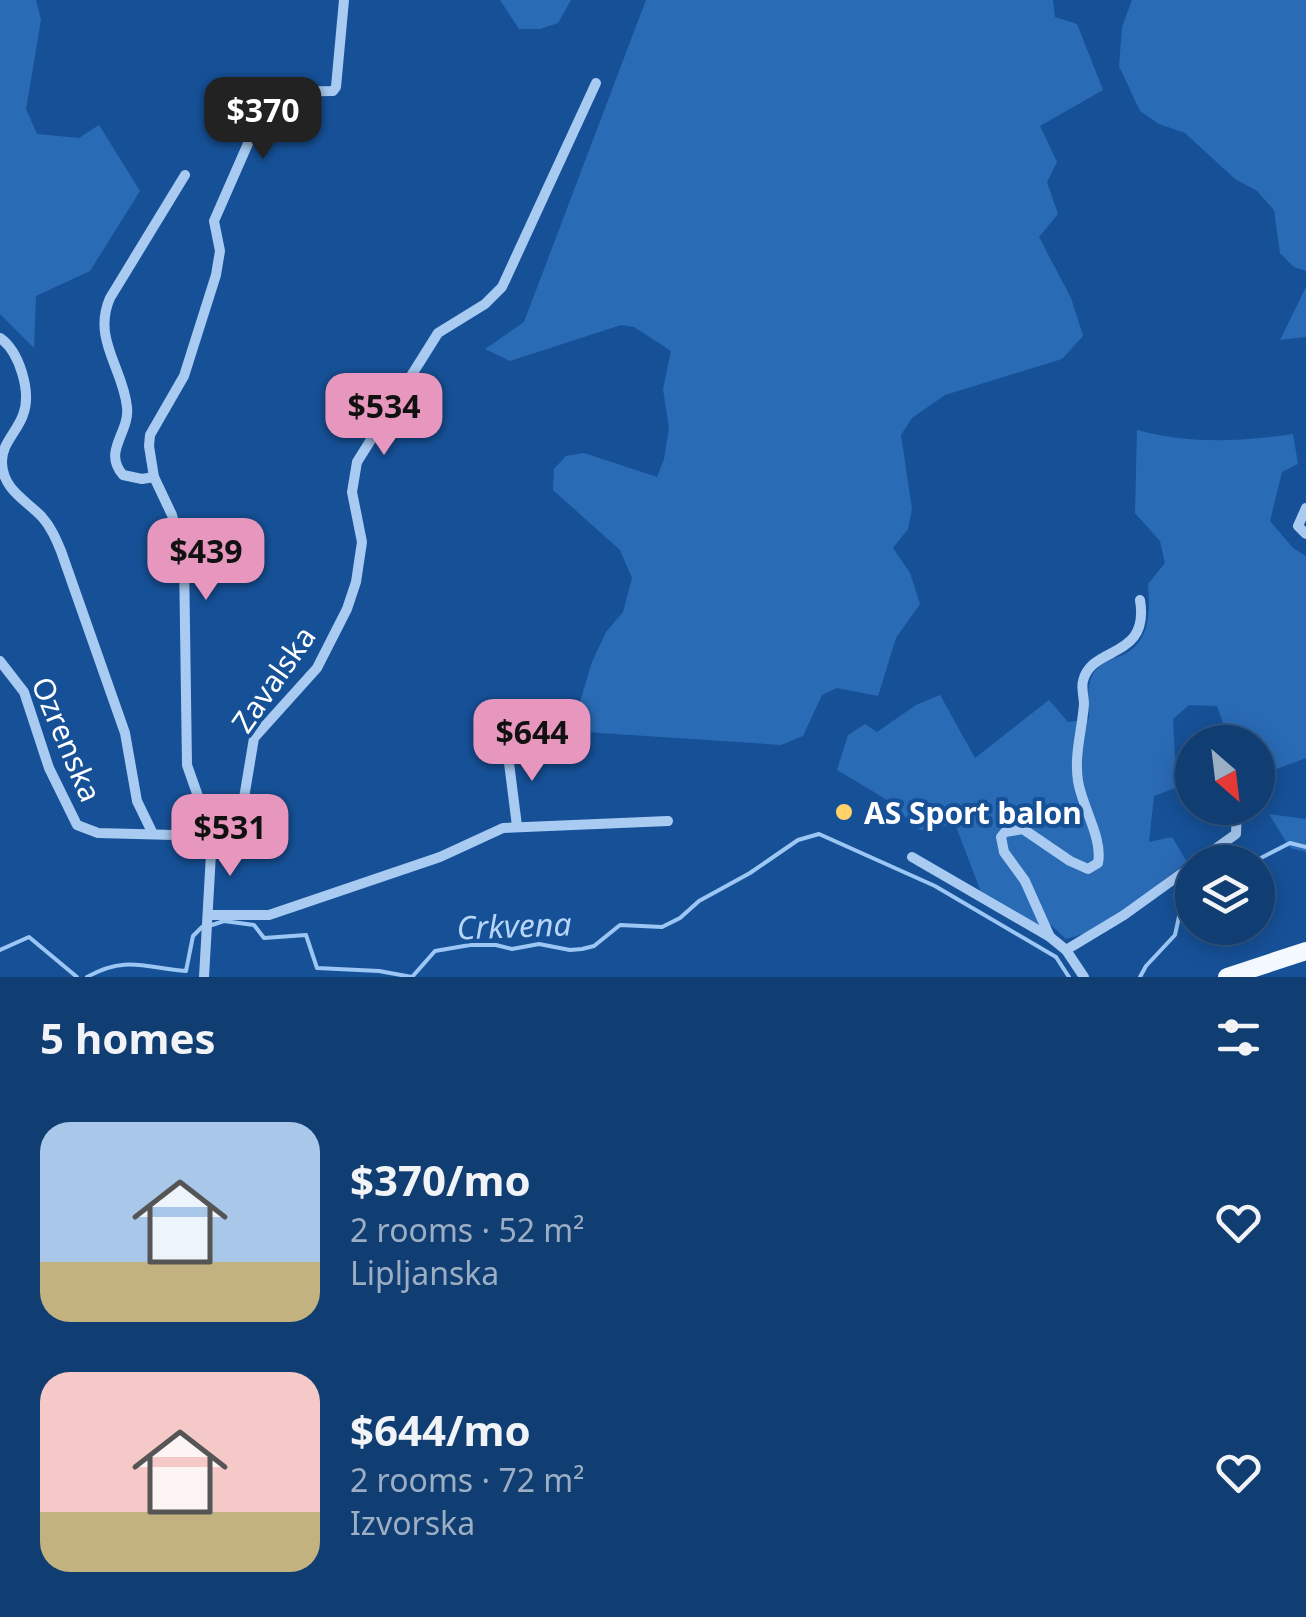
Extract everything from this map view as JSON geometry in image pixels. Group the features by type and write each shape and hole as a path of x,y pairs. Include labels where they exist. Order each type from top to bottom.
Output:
{"main road":[{"path":"1227,977 1306,952"}],"street":[{"path":"204,977 212,836 187,764 184,558 172,516 154,477 150,435 184,376 216,275 220,252 214,222 250,139 257,97 270,92 332,91 336,87 344,0"},
{"name":"Zavalska","path":"212,836 244,798 254,738 318,668 347,609 362,542 351,483 358,462 438,333 485,304 502,288 596,82"},
{"path":"154,477 123,475 116,464 116,444 127,406 108,350 104,320 110,298 186,175"},
{"path":"0,338 19,358 25,401 25,411 4,447 2,470 13,492 47,524 61,551 125,733 137,801 153,834"},
{"path":"1306,508 1298,526 1306,534"},
{"path":"1050,937 1025,881 1004,852 1000,837 1005,832 1023,829 1070,861 1088,869 1098,863 1098,847 1078,780 1076,752 1084,703 1083,681 1091,665 1126,646 1143,618 1140,600"},
{"name":"Ozrenska","path":"0,662 24,692 49,768 72,819 83,829 98,833 212,836"},
{"path":"507,747 516,826"},
{"path":"208,918 269,915 440,857 480,836 516,826 668,820"},
{"path":"1221,845 1236,834 1236,825"},
{"path":"912,857 1050,937 1066,950 1084,977"},
{"path":"1066,950 1175,878"}],"shaded area":[{"path":"0,0 36,0 41,20 26,109 37,134 79,138 99,125 140,191 90,271 36,296 34,348 0,314"},
{"path":"500,0 571,0 558,23 540,29 519,29"},
{"path":"646,0 1053,0 1055,17 1077,24 1103,90 1040,126 1057,162 1047,182 1058,214 1039,237 1071,298 1083,336 1062,359 945,395 912,418 901,435 912,509 908,529 893,548 910,573 920,604 896,638 878,696 837,688 822,695 803,736 781,745 585,732 576,715 592,662 606,632 623,612 632,578 620,550 553,490 554,469 566,456 584,453 657,477 669,428 663,389 671,351 634,327 621,325 510,361 485,349 524,322"},
{"path":"1132,0 1306,0 1306,271 1294,267 1280,253 1274,210 1257,191 1235,179 1185,133 1159,124 1140,111 1119,66 1122,27"},
{"path":"1306,287 1306,337 1280,340"},
{"path":"1137,430 1215,440 1293,434 1298,464 1282,472 1270,521 1293,548 1306,556 1306,758 1275,770 1275,725 1224,725 1217,706 1189,705 1173,719 1175,788 1154,796 1149,842 1172,837 1177,845 1175,872 1099,927 1066,939 1051,925 1039,928 981,892 955,824 920,830 884,798 837,770 848,735 865,724 877,732 916,705 940,695 975,758 1049,700 1068,722 1089,719 1092,676 1100,666 1139,642 1147,624 1148,584 1165,563 1160,541 1135,513"},
{"path":"1275,815 1306,819 1306,852 1290,848 1275,824"}],"waterway":[{"name":"Crkvena","path":"212,925 224,921 254,925 264,938 306,935 317,968 412,977 435,951 470,945 512,949 539,944 582,949 594,946 620,925 662,927 798,840 819,834 935,886 1056,957 1069,977"},
{"name":"Crkvena","path":"1275,851 1290,843 1306,847"},
{"name":"Crkvena","path":"87,977 125,965 186,971 193,936 202,927"},
{"name":"Crkvena","path":"1140,977 1175,935"},
{"name":"Crkvena","path":"0,950 29,937 77,977"}],"place":[{"name":"AS Sport balon","path":"844,812"}]}
